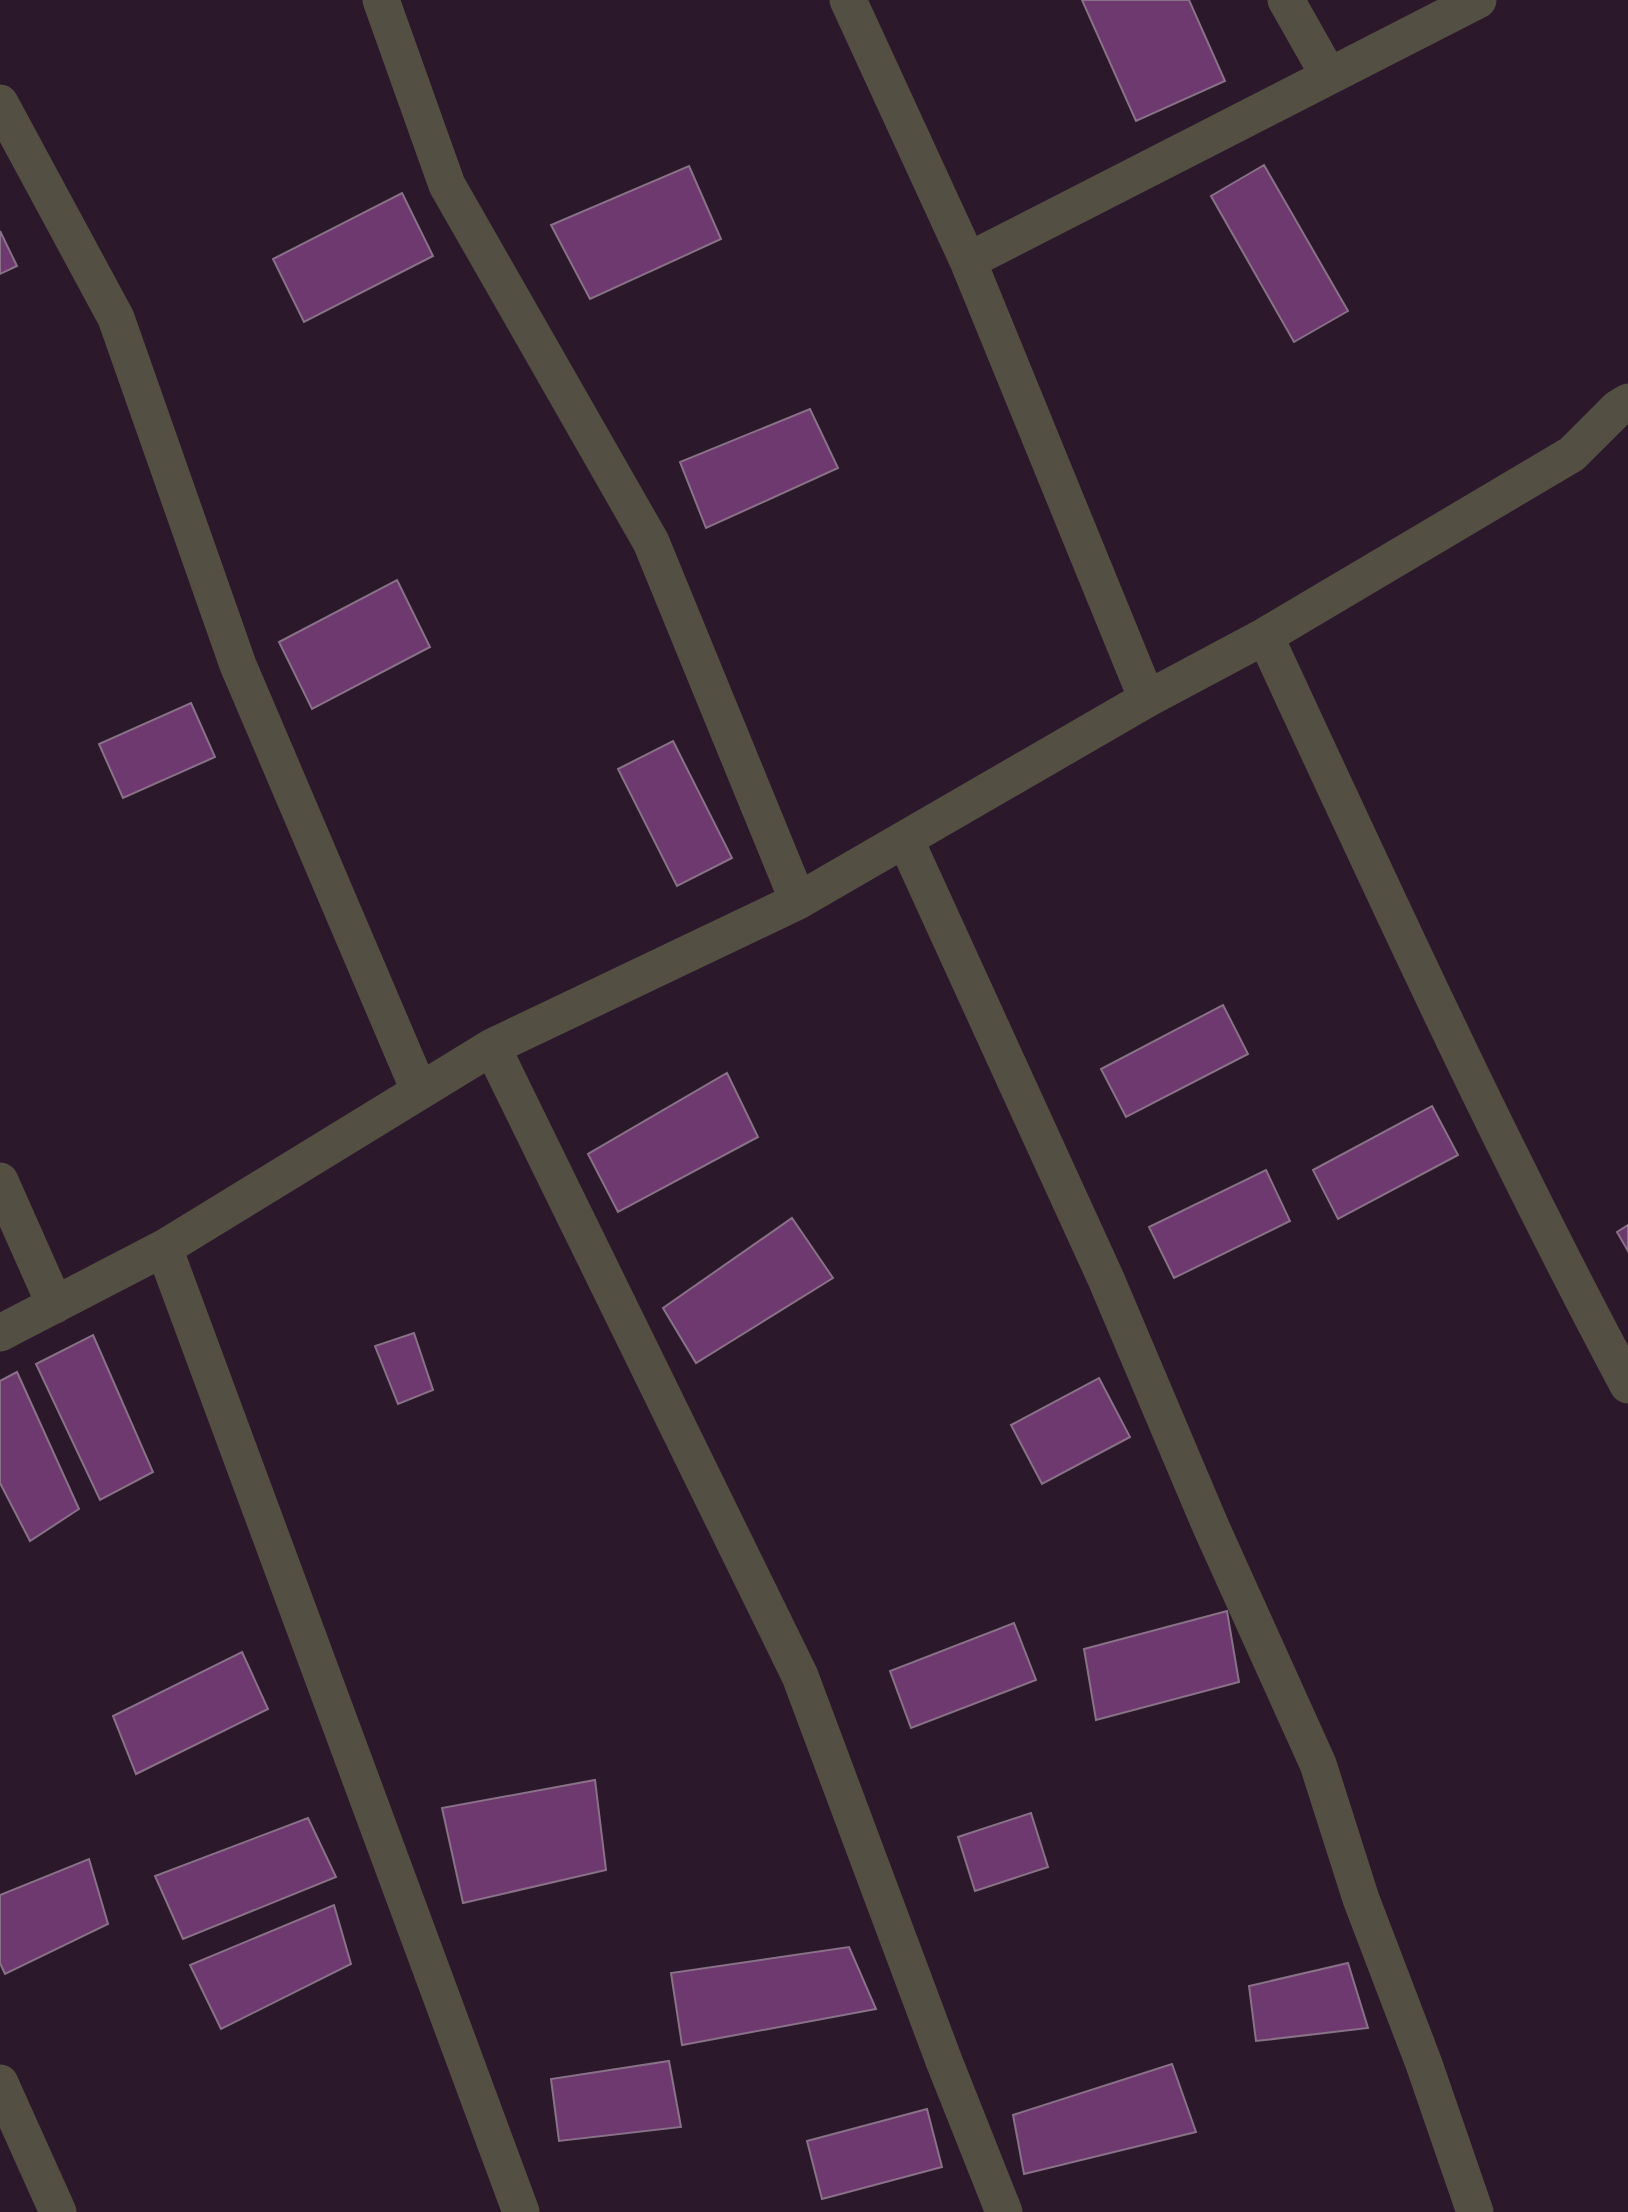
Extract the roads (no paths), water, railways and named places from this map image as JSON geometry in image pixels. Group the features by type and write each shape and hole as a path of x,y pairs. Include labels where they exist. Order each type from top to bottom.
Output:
{"street":[{"path":"382,0 447,185 651,542 798,901"},
{"path":"848,0 968,261 1146,699"},
{"path":"1286,0 1329,76"},
{"path":"968,261 1478,0"},
{"path":"0,103 116,318 238,665 419,1090"},
{"path":"0,1333 164,1248 492,1046 798,901 1146,699 1265,636 1572,454 1625,413"},
{"path":"1265,636 1457,1049 1628,1385"},
{"path":"905,839 1106,1279 1211,1527 1318,1764 1361,1899 1424,2064 1475,2212"},
{"path":"492,1046 800,1676 944,2061 1004,2212"},
{"path":"0,1181 55,1305"},
{"path":"164,1248 521,2212"},
{"path":"0,2083 58,2212"}]}
